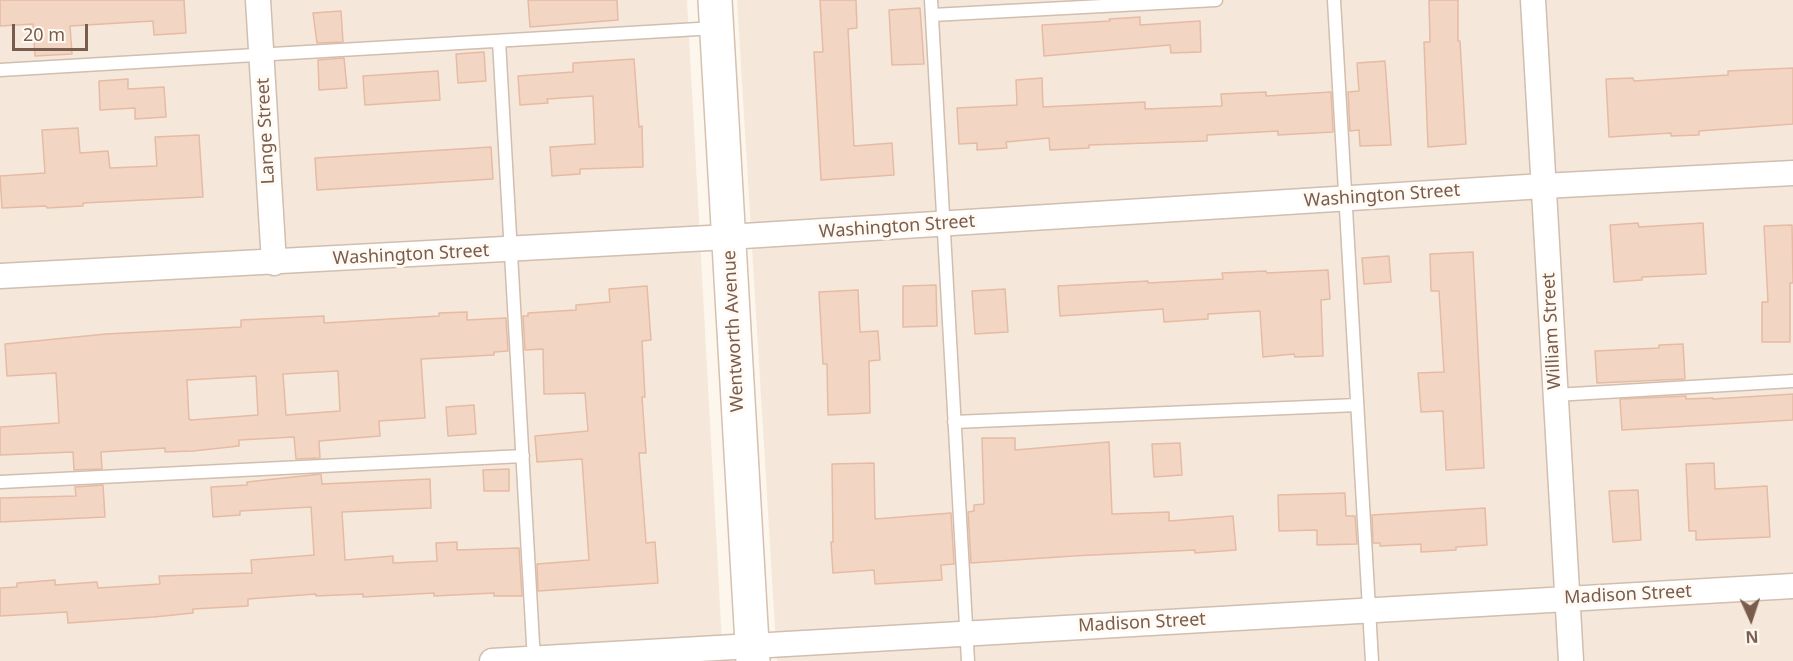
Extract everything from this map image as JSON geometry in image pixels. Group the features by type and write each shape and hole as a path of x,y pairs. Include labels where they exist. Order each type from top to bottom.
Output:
{"street":[{"name":"Lange Street","path":"258,0 274,262"},
{"name":"William Street","path":"1533,0 1571,661"},
{"name":"Wentworth Avenue","path":"716,14 753,653"},
{"name":"Washington Street","path":"0,276 511,250 1543,186 1793,173"},
{"name":"Madison Street","path":"492,661 753,653 966,633 1793,586"}],"lane":[{"path":"931,0 968,661"},
{"path":"932,15 1216,0"},
{"path":"1334,0 1372,661"},
{"path":"0,70 499,41 716,14"},
{"path":"499,41 534,660"},
{"path":"1555,395 1793,381"},
{"path":"954,422 1357,405"},
{"path":"0,482 523,456"}],"shaded area":[{"path":"0,0 687,0 723,661 0,661"},
{"path":"737,0 1793,0 1793,661 777,661"}],"building":[{"path":"0,0 184,0 186,33 154,35 153,21 70,26 72,54 35,56 33,24 0,26"},
{"path":"528,0 617,0 618,20 530,27"},
{"path":"820,0 856,0 857,28 848,29 854,146 892,143 894,175 821,180 814,52 823,52"},
{"path":"1429,0 1458,0 1458,41 1460,41 1466,144 1428,147 1424,42 1430,42"},
{"path":"920,8 924,64 892,65 889,10"},
{"path":"341,11 343,42 317,43 313,13"},
{"path":"1140,17 1140,25 1200,21 1201,52 1171,53 1170,45 1044,56 1042,25"},
{"path":"484,52 486,81 458,83 456,54"},
{"path":"344,58 347,88 319,90 318,60"},
{"path":"634,59 639,127 642,126 643,167 580,169 580,174 552,176 550,147 595,144 593,96 547,99 548,103 520,105 518,76 573,72 573,63"},
{"path":"1385,61 1391,145 1360,146 1359,130 1350,131 1348,92 1359,91 1357,63"},
{"path":"1793,68 1793,124 1699,131 1699,135 1671,136 1671,133 1609,137 1606,79 1633,78 1634,81 1728,75 1728,71"},
{"path":"438,71 440,100 365,105 363,76"},
{"path":"1042,78 1043,107 1145,102 1145,109 1222,106 1221,94 1266,92 1266,96 1331,92 1333,132 1278,135 1278,131 1207,135 1207,141 1089,145 1089,148 1050,150 1049,138 1006,142 1007,148 977,150 977,143 959,144 957,108 1017,105 1016,80"},
{"path":"128,79 128,89 164,87 166,117 135,119 135,108 100,110 99,81"},
{"path":"78,128 80,153 108,151 110,168 157,166 155,137 199,135 203,197 83,203 83,206 47,208 46,206 2,208 0,176 45,173 42,130"},
{"path":"491,147 493,179 317,190 315,158"},
{"path":"1638,223 1639,227 1703,223 1706,274 1642,277 1642,280 1614,282 1610,225"},
{"path":"1792,225 1793,283 1790,283 1790,342 1762,342 1762,302 1768,302 1764,226"},
{"path":"1473,252 1484,468 1446,470 1443,411 1421,412 1418,373 1444,372 1439,291 1431,291 1430,254"},
{"path":"1389,256 1391,282 1364,284 1362,258"},
{"path":"1328,270 1330,299 1321,300 1323,356 1295,357 1294,354 1263,357 1260,311 1208,314 1208,319 1164,322 1163,309 1060,316 1058,286 1223,279 1222,273"},
{"path":"936,285 937,326 903,327 903,286"},
{"path":"647,286 651,340 642,341 645,397 642,397 646,453 639,453 646,543 655,542 658,583 538,591 537,564 589,560 582,459 537,462 535,436 588,431 585,393 544,394 543,349 525,350 523,316 528,316 528,313 576,310 576,305 610,302 609,289"},
{"path":"1005,289 1008,332 975,334 972,291"},
{"path":"858,290 860,332 878,331 880,360 869,361 870,413 828,415 827,364 823,364 819,292"},
{"path":"467,312 467,320 506,318 508,351 494,352 494,355 421,359 425,418 379,421 380,436 319,441 320,458 296,459 294,437 239,440 239,446 193,451 165,452 165,448 101,452 102,469 74,470 73,452 0,455 0,427 59,423 56,373 7,376 5,344 106,334 241,327 241,320 324,316 324,323 439,316 439,313","holes":["338,371 340,411 286,415 283,374","256,376 258,415 189,419 187,380"]},
{"path":"1683,344 1685,379 1597,383 1595,351 1659,348 1659,345"},
{"path":"1793,394 1793,420 1622,430 1620,399 1686,396 1686,399 1713,399"},
{"path":"474,405 476,434 448,436 446,407"},
{"path":"982,438 1015,438 1015,450 1109,442 1112,514 1169,512 1169,521 1233,516 1236,550 1195,553 1195,550 971,563 968,512 974,511 974,505 984,504"},
{"path":"1180,443 1182,475 1154,477 1152,444"},
{"path":"874,463 875,519 951,513 954,564 941,565 942,580 875,584 874,570 833,573 832,464"},
{"path":"1714,463 1715,489 1767,486 1770,537 1696,540 1696,531 1689,531 1686,464"},
{"path":"509,469 509,491 484,491 483,470"},
{"path":"321,474 322,484 430,479 431,508 342,512 345,560 393,556 393,563 437,561 436,543 457,542 457,550 519,548 522,596 494,596 494,593 434,596 434,593 363,597 363,594 316,596 316,594 248,599 248,606 193,609 193,613 68,623 67,612 0,616 0,588 17,587 17,583 55,580 55,585 97,582 98,588 160,584 159,576 252,573 251,560 314,555 311,507 240,511 240,515 213,517 211,487 247,485 247,482"},
{"path":"103,485 105,517 0,522 0,498 76,496 75,487"},
{"path":"1638,490 1641,540 1613,542 1609,491"},
{"path":"1345,493 1346,516 1355,516 1357,544 1317,545 1317,530 1279,531 1278,495"},
{"path":"1485,508 1487,545 1421,552 1421,544 1380,546 1380,543 1373,543 1372,515"}]}
